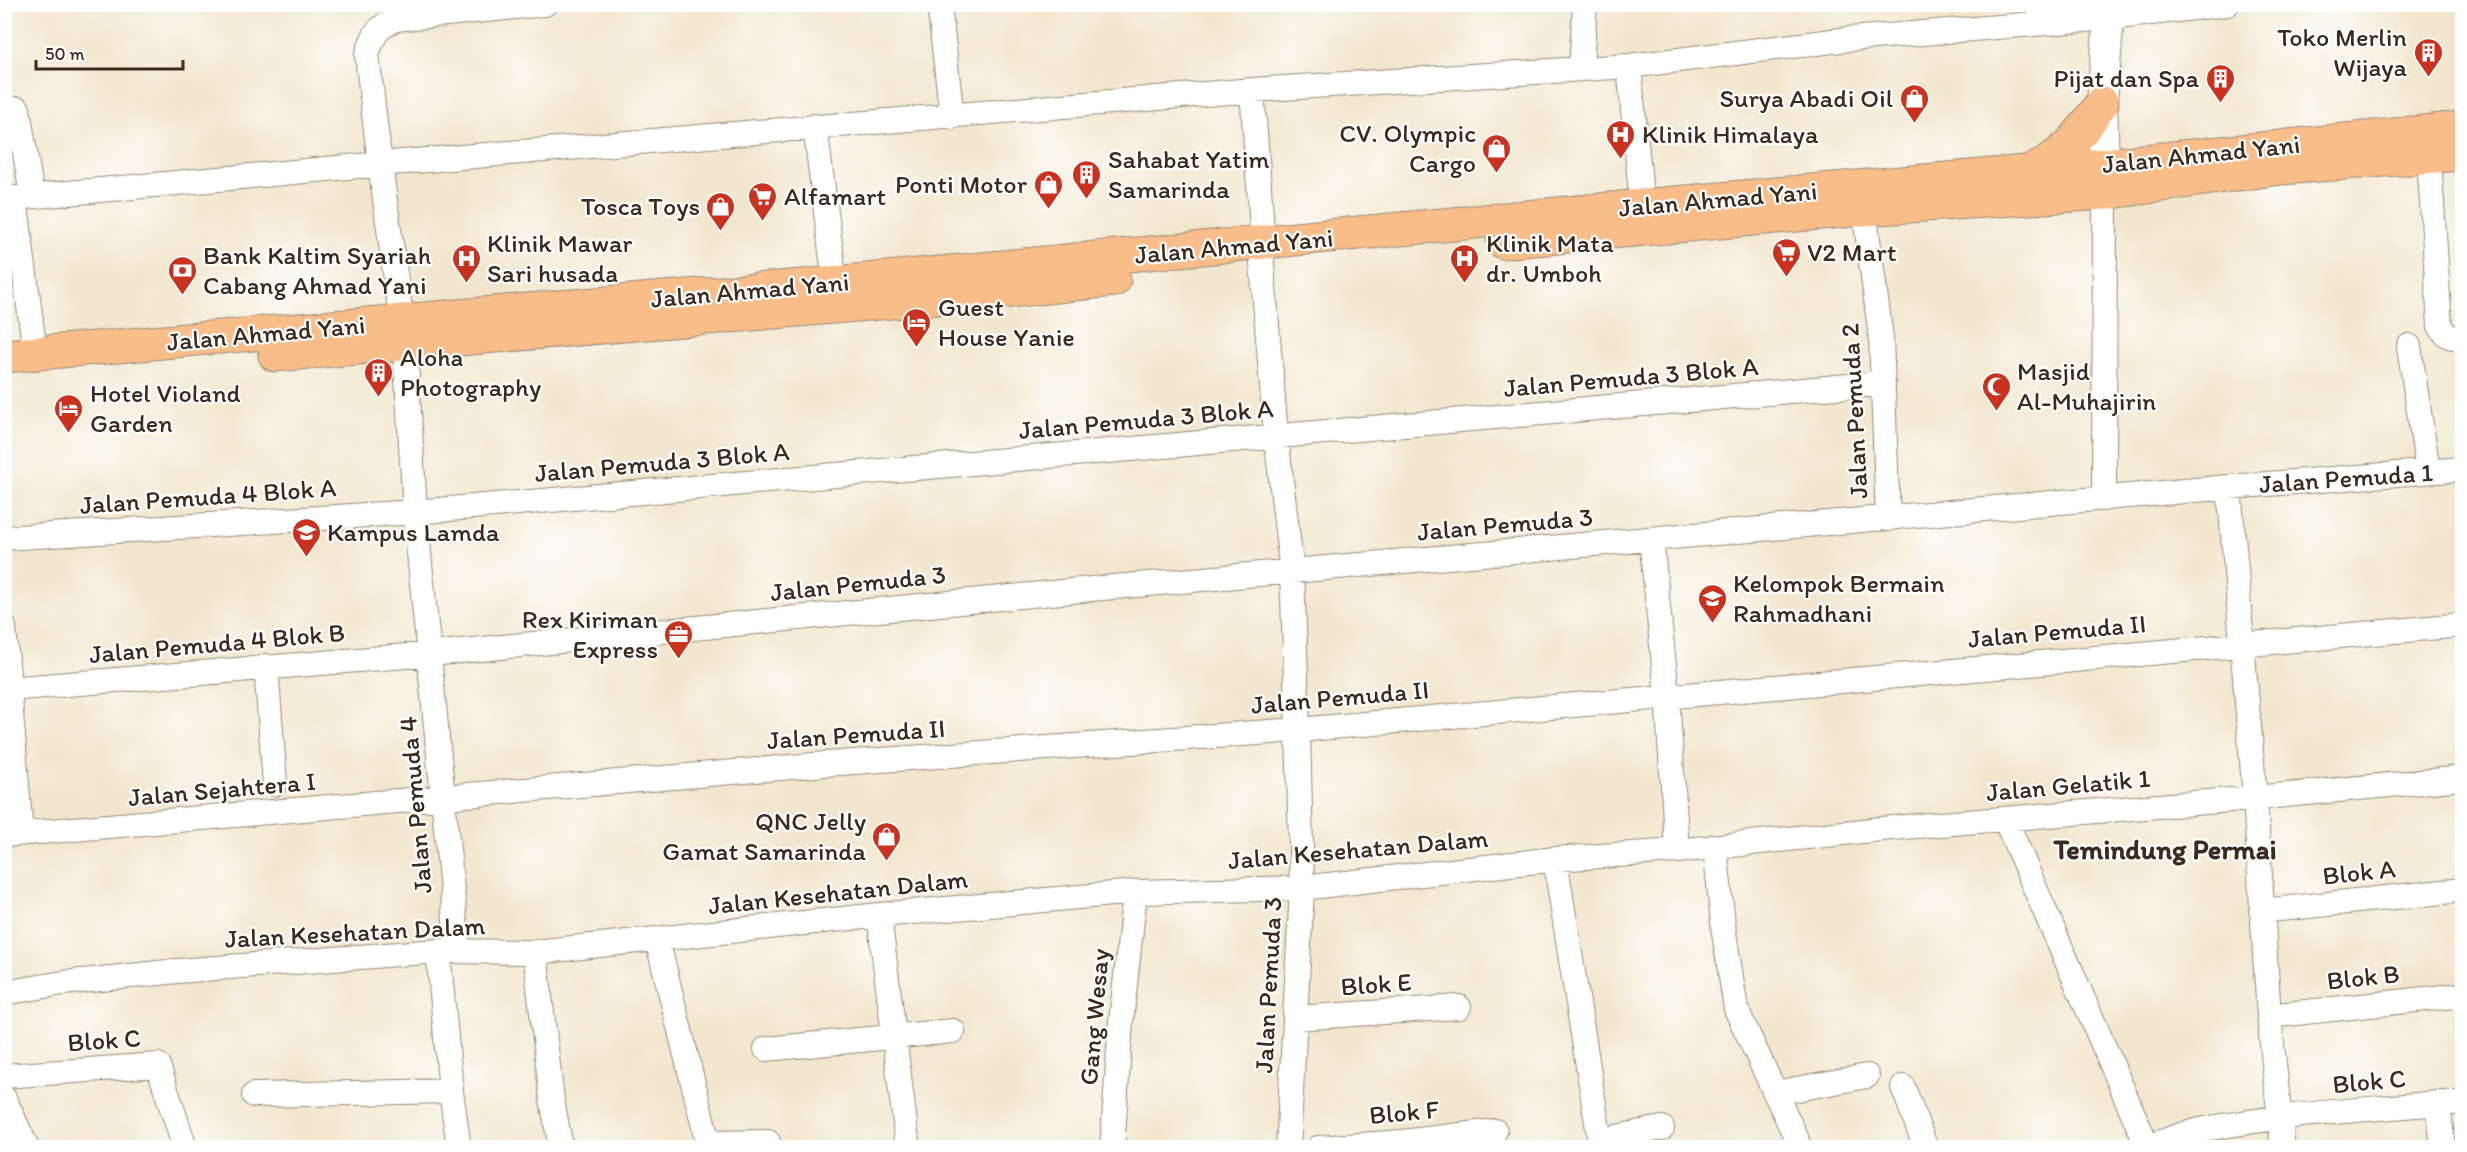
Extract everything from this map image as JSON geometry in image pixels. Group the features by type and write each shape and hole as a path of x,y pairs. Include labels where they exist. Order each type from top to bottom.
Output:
{"main road":[{"path":"2035,170 2059,157 2102,103"},
{"name":"Jalan Ahmad Yani","path":"4,377 835,283 1864,209 2105,179 2463,128"},
{"name":"Jalan Ahmad Yani","path":"20,355 402,333 961,296 1263,254 1642,206 2035,170 2105,179 2463,154"}],"street":[{"name":"Jalan Pemuda 4","path":"459,1148 451,1091 443,799 415,512 402,333 367,55 381,26 396,19 546,4"},
{"path":"939,4 952,117"},
{"path":"1581,69 1585,4"},
{"path":"17,198 380,164 1252,90 1629,66 1849,39 2110,11 2227,4"},
{"path":"2104,499 2105,179 2102,103 2110,11"},
{"path":"1629,66 1642,206"},
{"name":"Jalan Pemuda 3","path":"1252,90 1276,436 1292,573 1298,730 1302,888 1288,1148"},
{"path":"18,110 17,213 20,355"},
{"path":"815,126 835,283"},
{"path":"2429,157 2440,326 2445,335 2452,338 2463,337"},
{"name":"Jalan Pemuda 2","path":"1651,539 1888,519 1881,338 1864,209"},
{"path":"2409,346 2428,471"},
{"name":"Jalan Pemuda 3 Blok A","path":"415,512 1882,383"},
{"name":"Jalan Pemuda 1","path":"1888,519 2229,487 2463,469"},
{"name":"Jalan Pemuda 1","path":"2229,487 2255,798 2269,1016 2283,1148"},
{"name":"Jalan Pemuda 4 Blok A","path":"4,538 415,512"},
{"path":"1651,539 1667,695 1677,851"},
{"name":"Jalan Pemuda 3","path":"430,654 1092,589 1292,573 1651,539"},
{"name":"Jalan Pemuda II","path":"443,799 826,764 1298,730 2242,643 2463,625"},
{"path":"4,627 13,834"},
{"name":"Jalan Pemuda 4 Blok B","path":"8,689 430,654"},
{"path":"266,666 275,784"},
{"name":"Jalan Gelatik 1","path":"1677,851 2463,778"},
{"name":"Jalan Sejahtera I","path":"13,834 443,799"},
{"path":"2005,819 2148,1148"},
{"path":"1715,846 1724,933 1736,1010 1801,1148"},
{"name":"Jalan Kesehatan Dalam","path":"4,993 63,983 177,971 448,951 535,952 879,915 1135,892 1302,888 1556,859 1677,851"},
{"path":"1556,859 1601,1144 1662,1128"},
{"name":"Blok A","path":"2261,911 2463,890"},
{"name":"Gang Wesay","path":"1112,1148 1121,1022 1135,892"},
{"path":"879,915 908,1148"},
{"path":"657,939 708,1143 768,1142 768,1148"},
{"path":"535,952 552,1100 561,1148"},
{"name":"Blok B","path":"2269,1016 2463,995"},
{"name":"Blok E","path":"1296,1018 1459,1007"},
{"path":"766,1049 953,1030"},
{"name":"Blok C","path":"4,1076 158,1065 185,1148"},
{"path":"1775,1093 1867,1076"},
{"path":"1903,1087 1926,1148"},
{"path":"254,1095 451,1091"},
{"path":"4,1098 27,1148"},
{"path":"2438,1103 2443,1148"},
{"name":"Blok C","path":"2148,1148 2176,1134 2214,1126 2280,1117 2438,1103 2463,1103"},
{"name":"Blok F","path":"1318,1148 1402,1142 1495,1131"}],"place":[{"name":"Toko Merlin Wijaya","path":"2428,78"},
{"name":"Pijat dan Spa","path":"2220,104"},
{"name":"Surya Abadi Oil","path":"1914,124"},
{"name":"Klinik Himalaya","path":"1621,160"},
{"name":"CV. Olympic Cargo","path":"1497,174"},
{"name":"Sahabat Yatim Samarinda","path":"1087,200"},
{"name":"Ponti Motor","path":"1048,210"},
{"name":"Alfamart","path":"763,222"},
{"name":"Tosca Toys","path":"721,232"},
{"name":"V2 Mart","path":"1786,278"},
{"name":"Klinik Mawar Sari husada","path":"466,284"},
{"name":"Klinik Mata dr. Umboh","path":"1465,284"},
{"name":"Bank Kaltim Syariah Cabang Ahmad Yani","path":"182,296"},
{"name":"Guest House Yanie","path":"917,348"},
{"name":"Aloha Photography","path":"379,398"},
{"name":"Masjid Al-Muhajirin","path":"1996,412"},
{"name":"Hotel Violand Garden","path":"69,434"},
{"name":"Kampus Lamda","path":"306,558"},
{"name":"Kelompok Bermain Rahmadhani","path":"1712,624"},
{"name":"Rex Kiriman Express","path":"679,660"},
{"name":"QNC Jelly Gamat Samarinda","path":"887,862"}],"district":[{"name":"Temindung Permai","path":"2165,849"}]}
